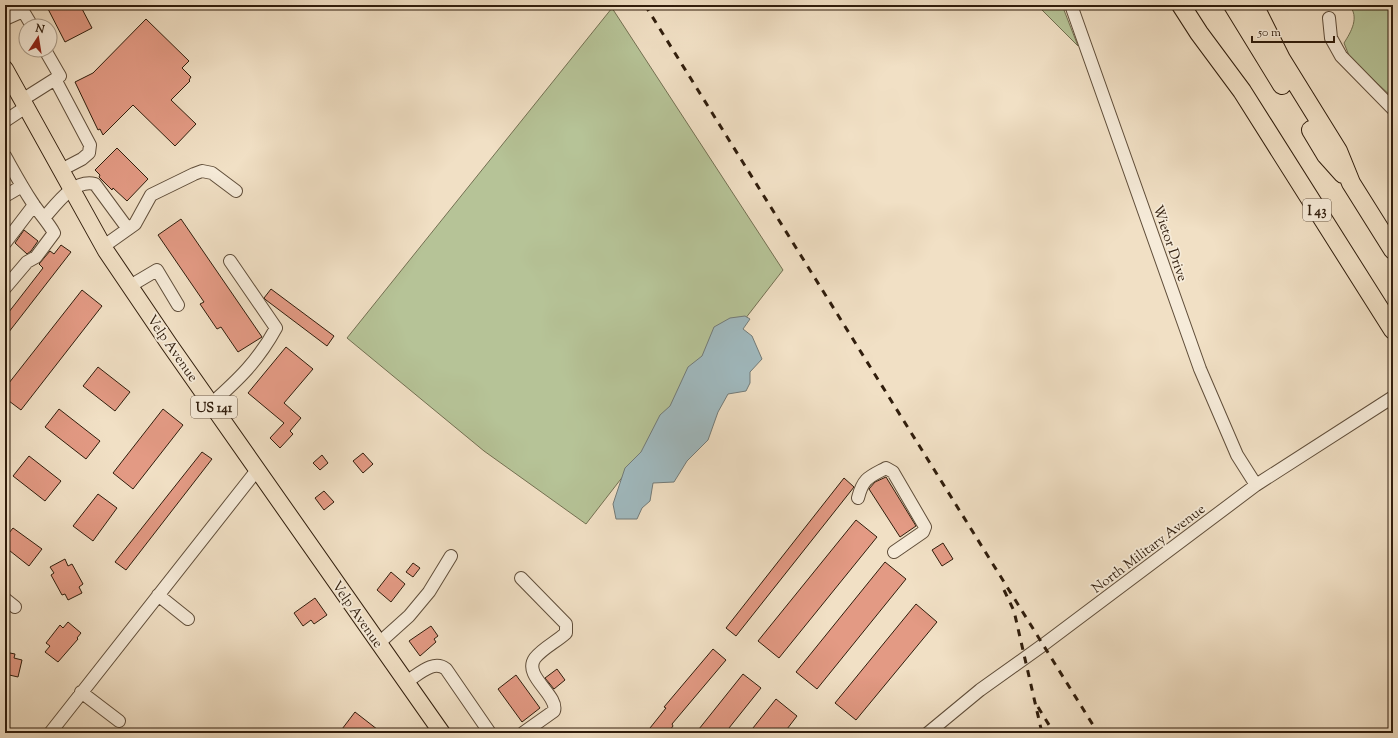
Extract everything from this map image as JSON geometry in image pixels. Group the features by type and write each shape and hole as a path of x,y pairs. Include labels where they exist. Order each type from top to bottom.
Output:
{"highway":[{"path":"1181,5 1199,33 1242,91"},
{"path":"1196,5 1210,28 1242,91"},
{"path":"1233,5 1326,155 1351,183 1393,250"},
{"path":"1254,5 1281,59 1338,151 1351,183"},
{"name":"I 43","path":"1242,91 1393,330"}],"main road":[{"name":"Velp Avenue","path":"5,69 104,246 130,286 442,733"}],"street":[{"name":"Wietor Drive","path":"1071,5 1204,380 1237,455 1256,485"},
{"path":"5,18 24,8 28,18"},
{"path":"1329,18 1331,38 1341,56 1393,109"},
{"path":"5,121 24,103 60,76 50,58"},
{"path":"55,79 90,145 90,153 61,170"},
{"path":"5,156 34,205 45,217 54,233 36,257 27,262 5,288"},
{"path":"104,246 135,224 151,195 194,174 202,171 212,173 236,190"},
{"path":"45,217 72,189 89,182 95,184 128,229"},
{"path":"5,196 22,186"},
{"path":"5,242 34,205"},
{"path":"211,404 245,373 266,346 276,328 230,261"},
{"path":"130,286 157,270 178,306"},
{"name":"North Military Avenue","path":"928,733 980,690 1256,485 1393,397"},
{"path":"858,498 861,486 865,480 886,468 892,472 925,527 923,532 894,552"},
{"path":"50,733 257,470"},
{"path":"379,643 409,616 429,592 451,556"},
{"path":"521,578 566,624 567,630 566,633 538,654 533,660 532,666 534,674 554,703 554,711 523,733"},
{"path":"158,595 188,619"},
{"path":"406,682 433,665 442,666 446,669 490,733"},
{"path":"82,692 119,721"}],"green space":[{"path":"1037,5 1062,5 1078,46"},
{"path":"1349,5 1393,5 1393,98 1350,58 1344,43 1352,29 1354,19 1354,14"},
{"path":"612,8 783,270 586,524 484,451 347,338"}],"water":[{"path":"745,316 750,319 743,329 752,336 762,359 750,372 750,383 746,391 728,394 718,412 708,440 687,461 674,482 653,483 650,501 642,508 637,519 616,519 613,504 625,468 641,452 660,415 670,406 688,367 702,356 714,327 730,318"}],"building":[{"path":"46,5 80,5 92,28 65,42 58,28 58,18 53,18"},
{"path":"146,19 189,61 182,68 191,77 189,80 190,81 171,100 196,124 175,146 133,105 103,135 100,129 98,130 75,82 93,73"},
{"path":"117,148 148,179 127,201 113,188 112,190 99,177 100,175 95,170"},
{"path":"181,219 262,337 238,352 221,327 217,329 200,304 204,302 158,235"},
{"path":"24,230 38,241 27,254 15,243"},
{"path":"61,245 71,252 5,337 5,317 43,268 39,264 50,251 54,254"},
{"path":"271,289 334,336 327,346 264,298"},
{"path":"82,290 102,306 21,410 5,398 5,388"},
{"path":"286,347 313,369 284,403 301,418 290,431 293,434 280,448 270,438 284,423 248,393"},
{"path":"98,367 130,392 115,411 83,386"},
{"path":"59,409 100,441 86,459 45,427"},
{"path":"163,409 183,425 133,489 113,473"},
{"path":"202,452 212,459 126,570 115,562"},
{"path":"363,453 373,464 363,473 353,461"},
{"path":"322,455 328,463 320,470 313,463"},
{"path":"29,456 61,481 45,501 13,476"},
{"path":"886,477 916,526 900,537 869,489 875,482"},
{"path":"844,478 854,487 736,636 726,628"},
{"path":"324,491 334,502 324,510 315,498"},
{"path":"98,494 117,508 93,541 73,526"},
{"path":"856,520 877,537 779,658 758,641"},
{"path":"13,528 42,549 29,566 5,547 5,538"},
{"path":"943,543 953,559 942,566 932,550"},
{"path":"65,559 68,566 72,564 83,584 79,587 82,593 68,600 65,594 62,595 51,575 54,573 50,567"},
{"path":"885,562 906,579 817,689 796,672"},
{"path":"413,563 420,568 413,577 406,572"},
{"path":"391,572 405,584 391,602 377,590"},
{"path":"315,598 327,615 314,624 311,620 303,626 294,613"},
{"path":"916,604 937,622 856,720 835,703"},
{"path":"68,622 81,633 77,638 78,639 58,662 45,652 50,646 46,643 60,625 63,628"},
{"path":"431,626 438,636 434,639 436,642 420,656 409,641"},
{"path":"713,649 726,660 672,724 673,726 668,733 646,733 666,708 664,707"},
{"path":"5,652 15,654 14,658 22,660 18,677 5,674"},
{"path":"557,669 565,680 554,689 545,678"},
{"path":"743,674 761,688 725,733 703,733 699,729"},
{"path":"516,675 540,708 522,722 498,689"},
{"path":"776,699 797,716 784,733 749,733"},
{"path":"355,712 382,733 339,733"}],"railway":[{"path":"645,5 1098,733"},
{"path":"1004,590 1014,611 1042,733"},
{"path":"1038,707 1054,733"}]}
